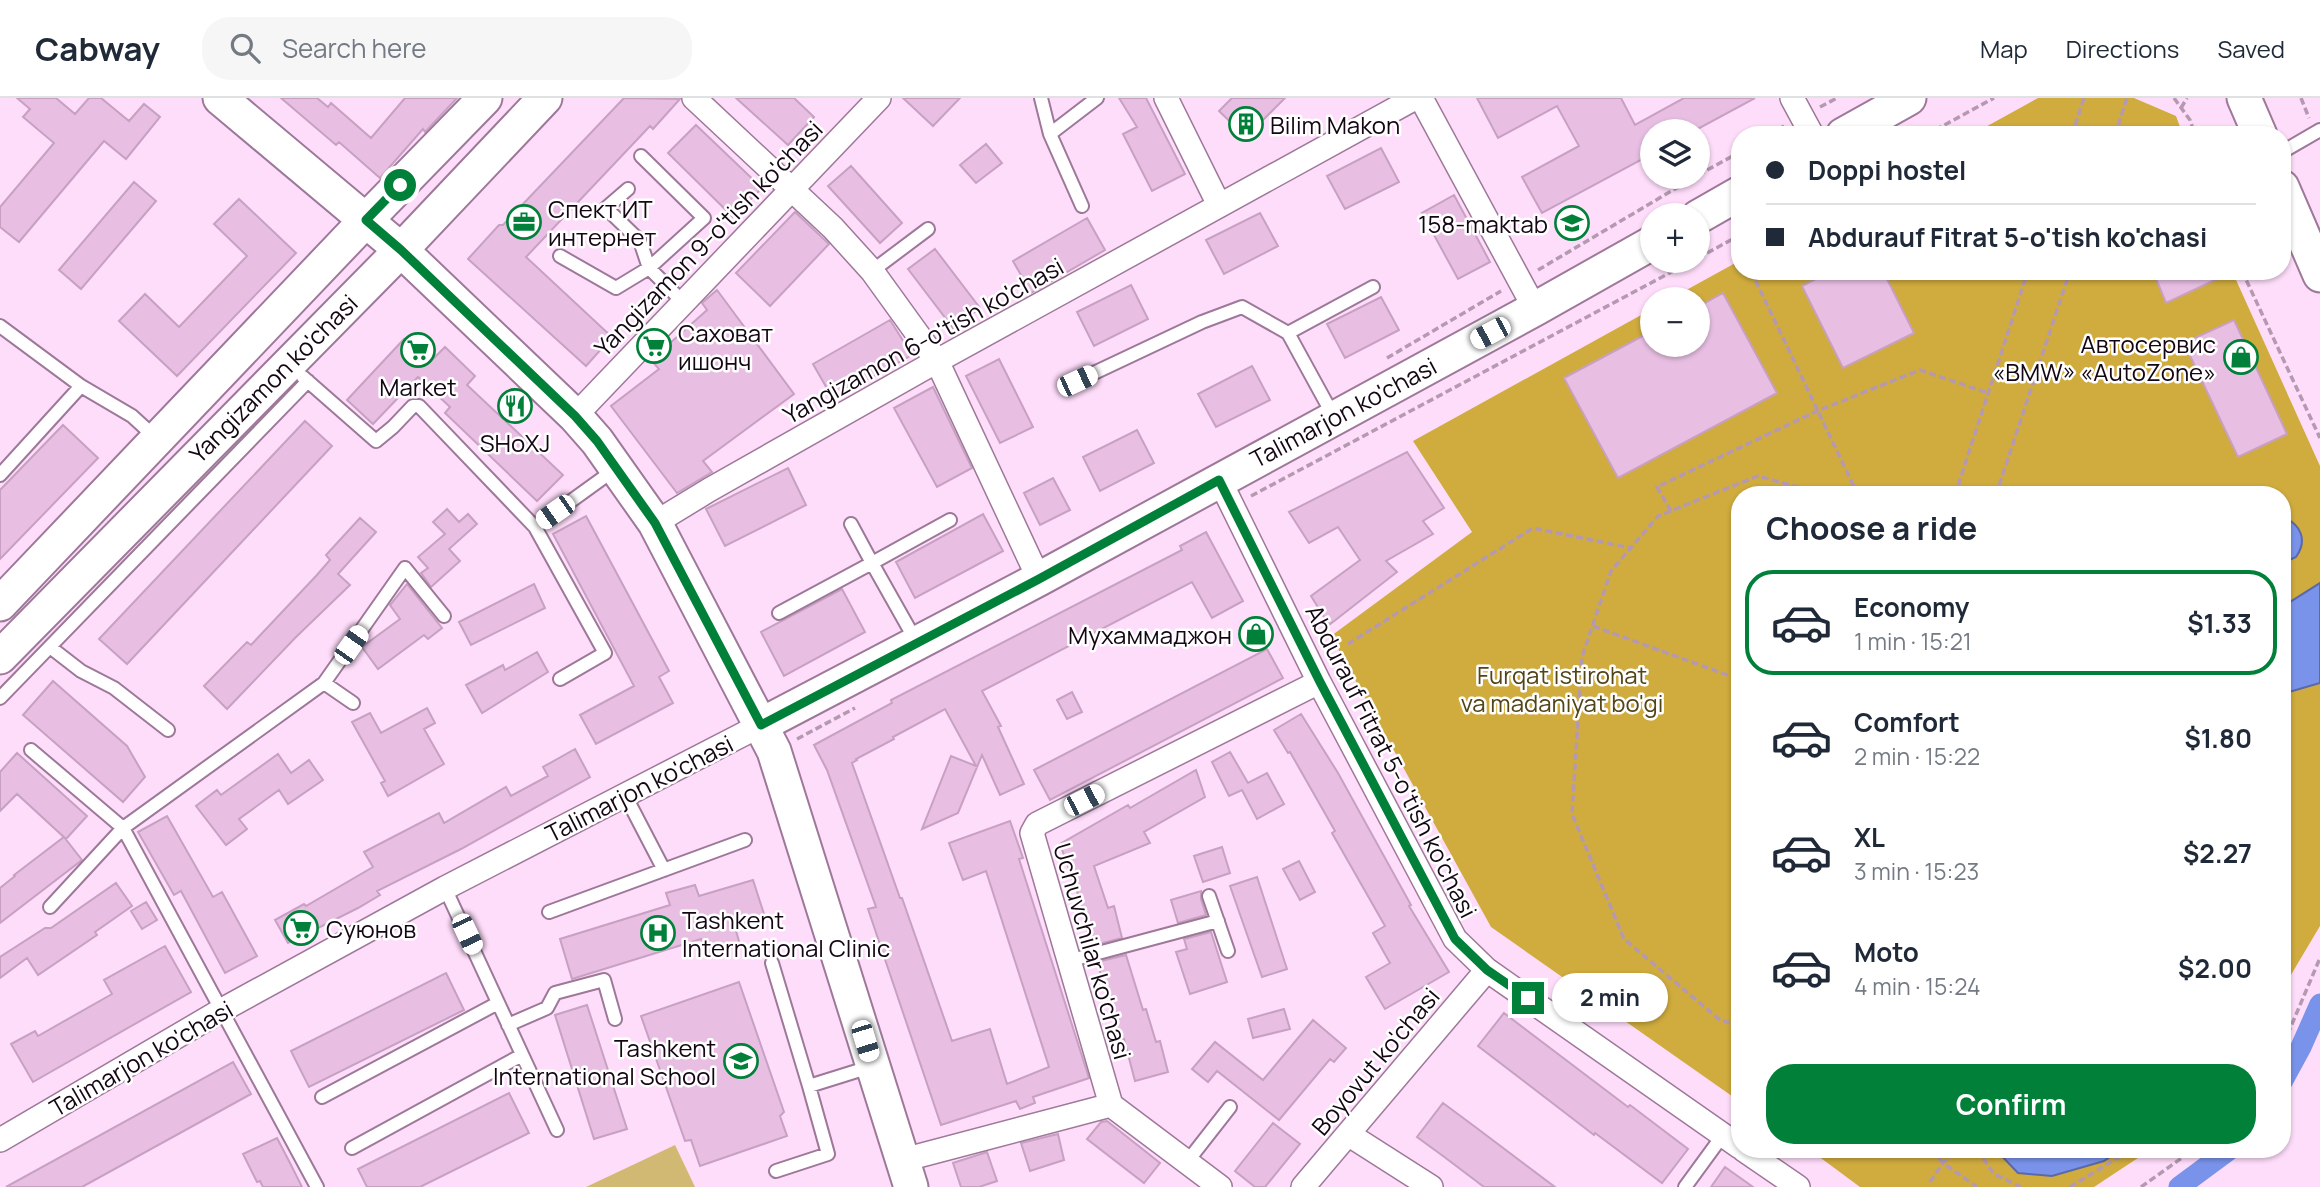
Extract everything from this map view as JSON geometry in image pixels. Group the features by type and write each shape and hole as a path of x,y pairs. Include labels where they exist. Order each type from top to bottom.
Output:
{"main road":[{"path":"220,98 401,250 575,416 617,468 655,523 774,751 907,1173"},
{"name":"Yangizamon ko'chasi","path":"0,604 485,98"},
{"name":"Yangizamon ko'chasi","path":"0,657 81,573 298,372 401,250 545,98"},
{"path":"1859,126 1909,98"},
{"path":"2244,98 2256,126"},
{"path":"1710,210 1731,198"},
{"path":"2291,208 2320,275"},
{"name":"Talimarjon ko'chasi","path":"761,725 1039,579 1640,250"},
{"path":"53,549 81,573"}],"street":[{"path":"694,98 833,228 872,271 937,361 1039,579"},
{"name":"Yangizamon 9-o'tish ko'chasi","path":"575,416 879,98"},
{"path":"1166,98 1219,205"},
{"path":"1418,98 1535,309"},
{"name":"Yangizamon 6-o'tish ko'chasi","path":"655,523 937,361 1418,98"},
{"path":"1792,98 1806,126"},
{"name":"Abdurauf Fitrat 5-o'tish ko'chasi","path":"1219,480 1320,682 1455,939 1487,970 1731,1141"},
{"name":"Uchuvchilar ko'chasi","path":"1111,1105 1032,833 1037,824 1320,682"},
{"name":"Talimarjon ko'chasi","path":"0,1140 222,1010 445,888 761,725"},
{"name":"Boyovut ko'chasi","path":"1303,1187 1487,970"},
{"path":"907,1173 1111,1105 1220,1187"},
{"path":"1348,1134 1431,1187"},
{"path":"1756,1158 1798,1187"}],"lane":[{"path":"1041,98 1050,134 1082,206"},
{"path":"1050,134 1097,98"},
{"path":"2291,147 2320,130"},
{"path":"560,256 616,288 649,268 704,218 641,156"},
{"path":"628,189 606,208 640,241 649,268 683,302"},
{"path":"872,271 928,229"},
{"path":"1288,332 1373,287"},
{"path":"1077,381 1202,322 1242,307 1288,332 1335,417"},
{"path":"0,326 81,386 132,416 158,440"},
{"path":"0,698 50,647 298,372 376,441 413,406 419,407 535,527 605,653 560,679"},
{"path":"0,475 81,386"},
{"path":"535,527 617,468"},
{"path":"779,613 950,520"},
{"path":"851,524 917,644"},
{"path":"50,907 123,828 324,683 405,568 444,616"},
{"path":"50,647 81,671 114,688 168,730"},
{"path":"324,683 353,703"},
{"path":"31,750 123,828 317,1187"},
{"path":"625,795 664,870"},
{"path":"549,912 745,841"},
{"path":"445,888 557,1130"},
{"path":"1209,896 1228,951"},
{"path":"1068,961 1218,921"},
{"path":"772,963 828,1154 776,1171"},
{"path":"508,1025 547,1008 555,993 604,980 615,1019"},
{"path":"321,1097 498,1003"},
{"path":"352,1148 522,1055"},
{"path":"809,1086 873,1066"},
{"path":"1187,1162 1230,1107"},
{"path":"1685,1187 1731,1141"}],"path":[{"path":"1943,126 1994,98"},
{"path":"2075,126 2084,98"},
{"path":"2118,126 2127,98"},
{"path":"2174,98 2192,126"},
{"path":"2181,108 2187,98"},
{"path":"1710,168 1731,157"},
{"path":"1710,252 1731,240"},
{"path":"1755,280 1854,486"},
{"path":"1958,486 2025,280"},
{"path":"1999,486 2067,280"},
{"path":"2246,280 2320,438"},
{"path":"1671,511 1657,487 1817,411 1920,370 1988,393"},
{"path":"1733,486 1758,476 1794,486"},
{"path":"1731,487 1658,516 1611,571 1582,657 1572,814 1624,939 1720,1020 1731,1023"},
{"path":"1348,644 1533,528 1630,548"},
{"path":"1592,626 1731,676"},
{"path":"2291,1029 2320,958"},
{"path":"1939,1158 1977,1187"},
{"path":"1930,1182 1949,1158"},
{"path":"1983,1158 1994,1174 2021,1187"},
{"path":"2070,1187 2118,1158"},
{"path":"2141,1187 2182,1158"}],"shaded area":[{"path":"675,1145 695,1187 586,1187"}],"green space":[{"path":"2038,98 2134,98 2176,116 2180,126 1987,126"},
{"name":"Furqat istirohat va madaniyat bo'gi","path":"1731,265 1731,280 2236,280 2320,466 2320,926 2291,975 2291,486 1731,486 1731,1095 1491,927 1331,636 1472,532 1413,441 1640,316 1640,357 1710,357 1710,287 1692,287"},
{"path":"1821,1158 2138,1158 2094,1187 1860,1187"}],"water":[{"path":"2291,522 2298,528 2302,539 2296,557 2291,559"},
{"path":"2320,583 2320,683 2291,691 2291,601"},
{"path":"2004,1158 2108,1158 2052,1176 2018,1173"}],"building":[{"path":"17,98 56,98 75,114 89,98 101,98 129,121 144,104 160,117 126,159 104,141 19,242 0,227 0,207 54,143 23,117 30,109"},
{"path":"281,98 317,98 328,107 331,103 371,138 405,98 457,98 425,132 423,129 380,178 339,142 336,145"},
{"path":"624,98 680,99 653,129 650,126 526,257 612,337 586,366 468,259"},
{"path":"736,98 794,98 814,117 788,145"},
{"path":"903,98 960,98 933,126"},
{"path":"1119,98 1146,98 1185,174 1152,191 1123,134 1137,127"},
{"name":"Bilim Makon","path":"1232,98 1285,98 1246,137 1219,111"},
{"path":"1477,98 1621,98 1635,125 1640,122 1640,160 1542,213 1522,177 1579,146 1557,106 1498,138"},
{"path":"1684,98 1755,98 1710,122 1710,119 1646,119"},
{"path":"696,125 762,188 733,217 668,153"},
{"path":"986,144 1002,163 976,183 960,165"},
{"path":"1381,148 1399,182 1345,209 1327,176"},
{"path":"851,166 902,223 880,243 828,186"},
{"path":"134,182 156,201 81,289 59,270"},
{"path":"1454,195 1490,262 1458,279 1422,213"},
{"path":"239,199 296,253 177,376 119,321 145,294 179,327 247,256 214,224"},
{"path":"795,212 829,244 770,306 736,273"},
{"path":"1260,213 1278,246 1224,274 1206,240"},
{"path":"1087,218 1105,250 1031,293 1013,261"},
{"path":"935,249 980,308 953,328 908,269"},
{"path":"1814,280 1888,280 1914,333 1843,368 1802,286"},
{"path":"2157,280 2215,280 2166,303"},
{"path":"1131,285 1148,319 1094,346 1077,312"},
{"path":"717,290 794,394 703,461 712,472 677,493 611,406 659,369 651,360 707,310 702,303"},
{"path":"1723,293 1777,393 1618,478 1564,378 1640,337 1640,357 1710,357 1710,300"},
{"path":"1381,297 1399,330 1345,358 1327,324"},
{"path":"890,320 912,355 833,399 813,364"},
{"path":"2234,320 2287,434 2238,457 2184,343"},
{"path":"404,339 429,363 445,347 475,376 467,385 563,475 537,501 445,413 450,407 418,377 373,424 347,400"},
{"path":"999,359 1033,427 1000,443 966,376"},
{"path":"1252,366 1270,400 1216,427 1198,394"},
{"path":"933,387 972,468 937,487 894,408"},
{"path":"305,421 332,446 127,664 99,639"},
{"path":"63,425 98,458 0,559 0,490"},
{"path":"1137,430 1154,463 1100,491 1083,457"},
{"path":"1407,452 1444,508 1423,521 1433,534 1386,561 1397,572 1329,625 1311,596 1360,560 1338,527 1309,543 1289,512"},
{"path":"788,468 806,505 725,546 706,509"},
{"path":"1053,478 1070,510 1040,525 1024,493"},
{"path":"447,509 459,522 468,514 477,524 449,549 460,561 431,587 421,573 428,568 418,557 445,534 433,522"},
{"path":"983,514 1003,551 915,598 896,562"},
{"path":"586,516 669,671 659,677 673,703 596,744 580,715 634,686 553,534"},
{"path":"360,518 376,532 338,574 350,585 227,709 204,686 247,642 251,645 316,576 330,560 326,555"},
{"path":"1206,532 1243,601 1212,618 1192,582 982,691 1001,726 998,727 1024,784 1000,795 982,755 958,813 922,829 951,756 976,766 945,709 852,763 952,1041 990,1029 1007,1084 1049,1067 986,871 963,880 949,843 1010,821 1023,858 1019,859 1089,1078 1033,1097 1035,1103 1020,1109 1016,1101 941,1125 868,909 876,907 827,770 814,745 892,703 891,700 1182,550 1180,546"},
{"path":"407,584 442,628 428,639 424,635 378,669 362,647 400,619 390,605"},
{"path":"534,584 545,608 471,645 459,622"},
{"path":"842,589 865,632 784,676 761,632"},
{"path":"1267,649 1283,678 1050,800 1034,770"},
{"path":"537,652 548,672 482,713 466,685 503,665 505,670"},
{"path":"53,681 127,746 145,777 123,802 23,715"},
{"path":"1072,692 1082,712 1067,719 1057,700"},
{"path":"427,708 435,723 424,729 444,764 388,796 381,783 385,781 352,722 370,713 381,733"},
{"path":"1301,714 1338,773 1411,905 1409,906 1449,972 1385,1009 1366,977 1390,963 1373,933 1385,926 1332,833 1335,831 1290,752 1288,753 1274,730"},
{"path":"575,749 590,777 461,849 377,891 380,895 358,908 288,943 275,920 304,904 306,906 373,867 364,852 439,813 444,823 506,787 511,796 548,776 543,767"},
{"path":"1230,752 1248,783 1267,773 1284,804 1257,819 1242,790 1229,796 1212,762"},
{"path":"17,753 87,816 66,839 17,794 0,811 0,772"},
{"path":"278,754 291,773 309,760 323,780 288,804 279,790 239,819 247,829 226,845 196,806 217,790 221,795"},
{"path":"1196,770 1205,797 1144,832 1150,843 1094,866 1108,908 1114,906 1122,938 1091,946 1080,900 1060,844"},
{"path":"167,816 213,897 222,892 257,956 225,973 181,891 174,895 138,832"},
{"path":"64,837 82,860 0,923 0,888"},
{"path":"1222,847 1230,873 1203,882 1194,856"},
{"path":"1299,861 1315,892 1300,900 1283,869"},
{"path":"1257,877 1287,969 1262,977 1230,886"},
{"name":"Tashkent International Clinic","path":"753,880 765,917 735,927 740,945 706,955 701,939 572,979 560,939 670,905 666,893 695,885 699,896"},
{"path":"116,883 132,906 95,932 97,935 38,975 27,958 0,978 0,957 45,928 51,928"},
{"path":"1201,891 1206,915 1178,923 1171,900"},
{"path":"146,902 157,920 142,929 131,911"},
{"path":"1211,932 1227,982 1190,994 1176,952 1187,949 1184,939"},
{"path":"165,946 191,992 33,1082 11,1044 35,1031 38,1036 112,994 104,980"},
{"path":"1126,955 1143,1010 1146,1009 1156,1042 1160,1041 1168,1072 1135,1081 1124,1039 1121,1040 1097,962"},
{"path":"446,973 464,1010 309,1087 291,1051"},
{"path":"739,982 784,1112 780,1116 787,1136 700,1166 691,1140 685,1141 641,1016"},
{"path":"587,1005 627,1129 594,1139 555,1015"},
{"path":"1284,1009 1290,1029 1253,1038 1248,1019"},
{"path":"1504,1013 1688,1149 1662,1183 1595,1133 1594,1135 1478,1046"},
{"path":"1313,1020 1346,1048 1334,1062 1330,1059 1279,1120 1217,1071 1208,1082 1192,1069 1215,1042 1263,1080"},
{"path":"233,1062 251,1094 82,1187 6,1187"},
{"path":"509,1093 529,1133 420,1187 367,1187 358,1169"},
{"path":"1443,1103 1555,1187 1484,1187 1417,1137"},
{"path":"1107,1121 1160,1163 1144,1183 1087,1139 1101,1122"},
{"path":"1273,1123 1300,1144 1265,1187 1255,1187 1235,1171"},
{"path":"1058,1134 1064,1160 1030,1171 1021,1143"},
{"path":"277,1138 302,1187 263,1187 260,1181 257,1182 243,1154"},
{"path":"987,1152 997,1181 979,1187 961,1187 953,1163"},
{"path":"1725,1167 1753,1187 1711,1187"}],"waterway":[{"path":"2291,1065 2320,1004"},
{"path":"2179,1187 2218,1158"}],"place":[{"name":"Bilim Makon","path":"1246,124"},
{"name":"Спект ИТ интернет","path":"524,222"},
{"name":"158-maktab","path":"1572,223"},
{"name":"Саховат ишонч","path":"654,346"},
{"name":"Market","path":"418,350"},
{"name":"Автосервис «BMW» «AutoZone»","path":"2241,357"},
{"name":"SHoXJ","path":"515,406"},
{"name":"Мухаммаджон","path":"1256,634"},
{"name":"Суюнов","path":"301,928"},
{"name":"Tashkent International Clinic","path":"658,933"},
{"name":"Tashkent International School","path":"741,1061"}],"route":[{"path":"400,185 366,220 575,416 597,441 655,523 761,725 1039,579 1219,480 1320,682 1455,939 1487,970 1528,998"}]}
